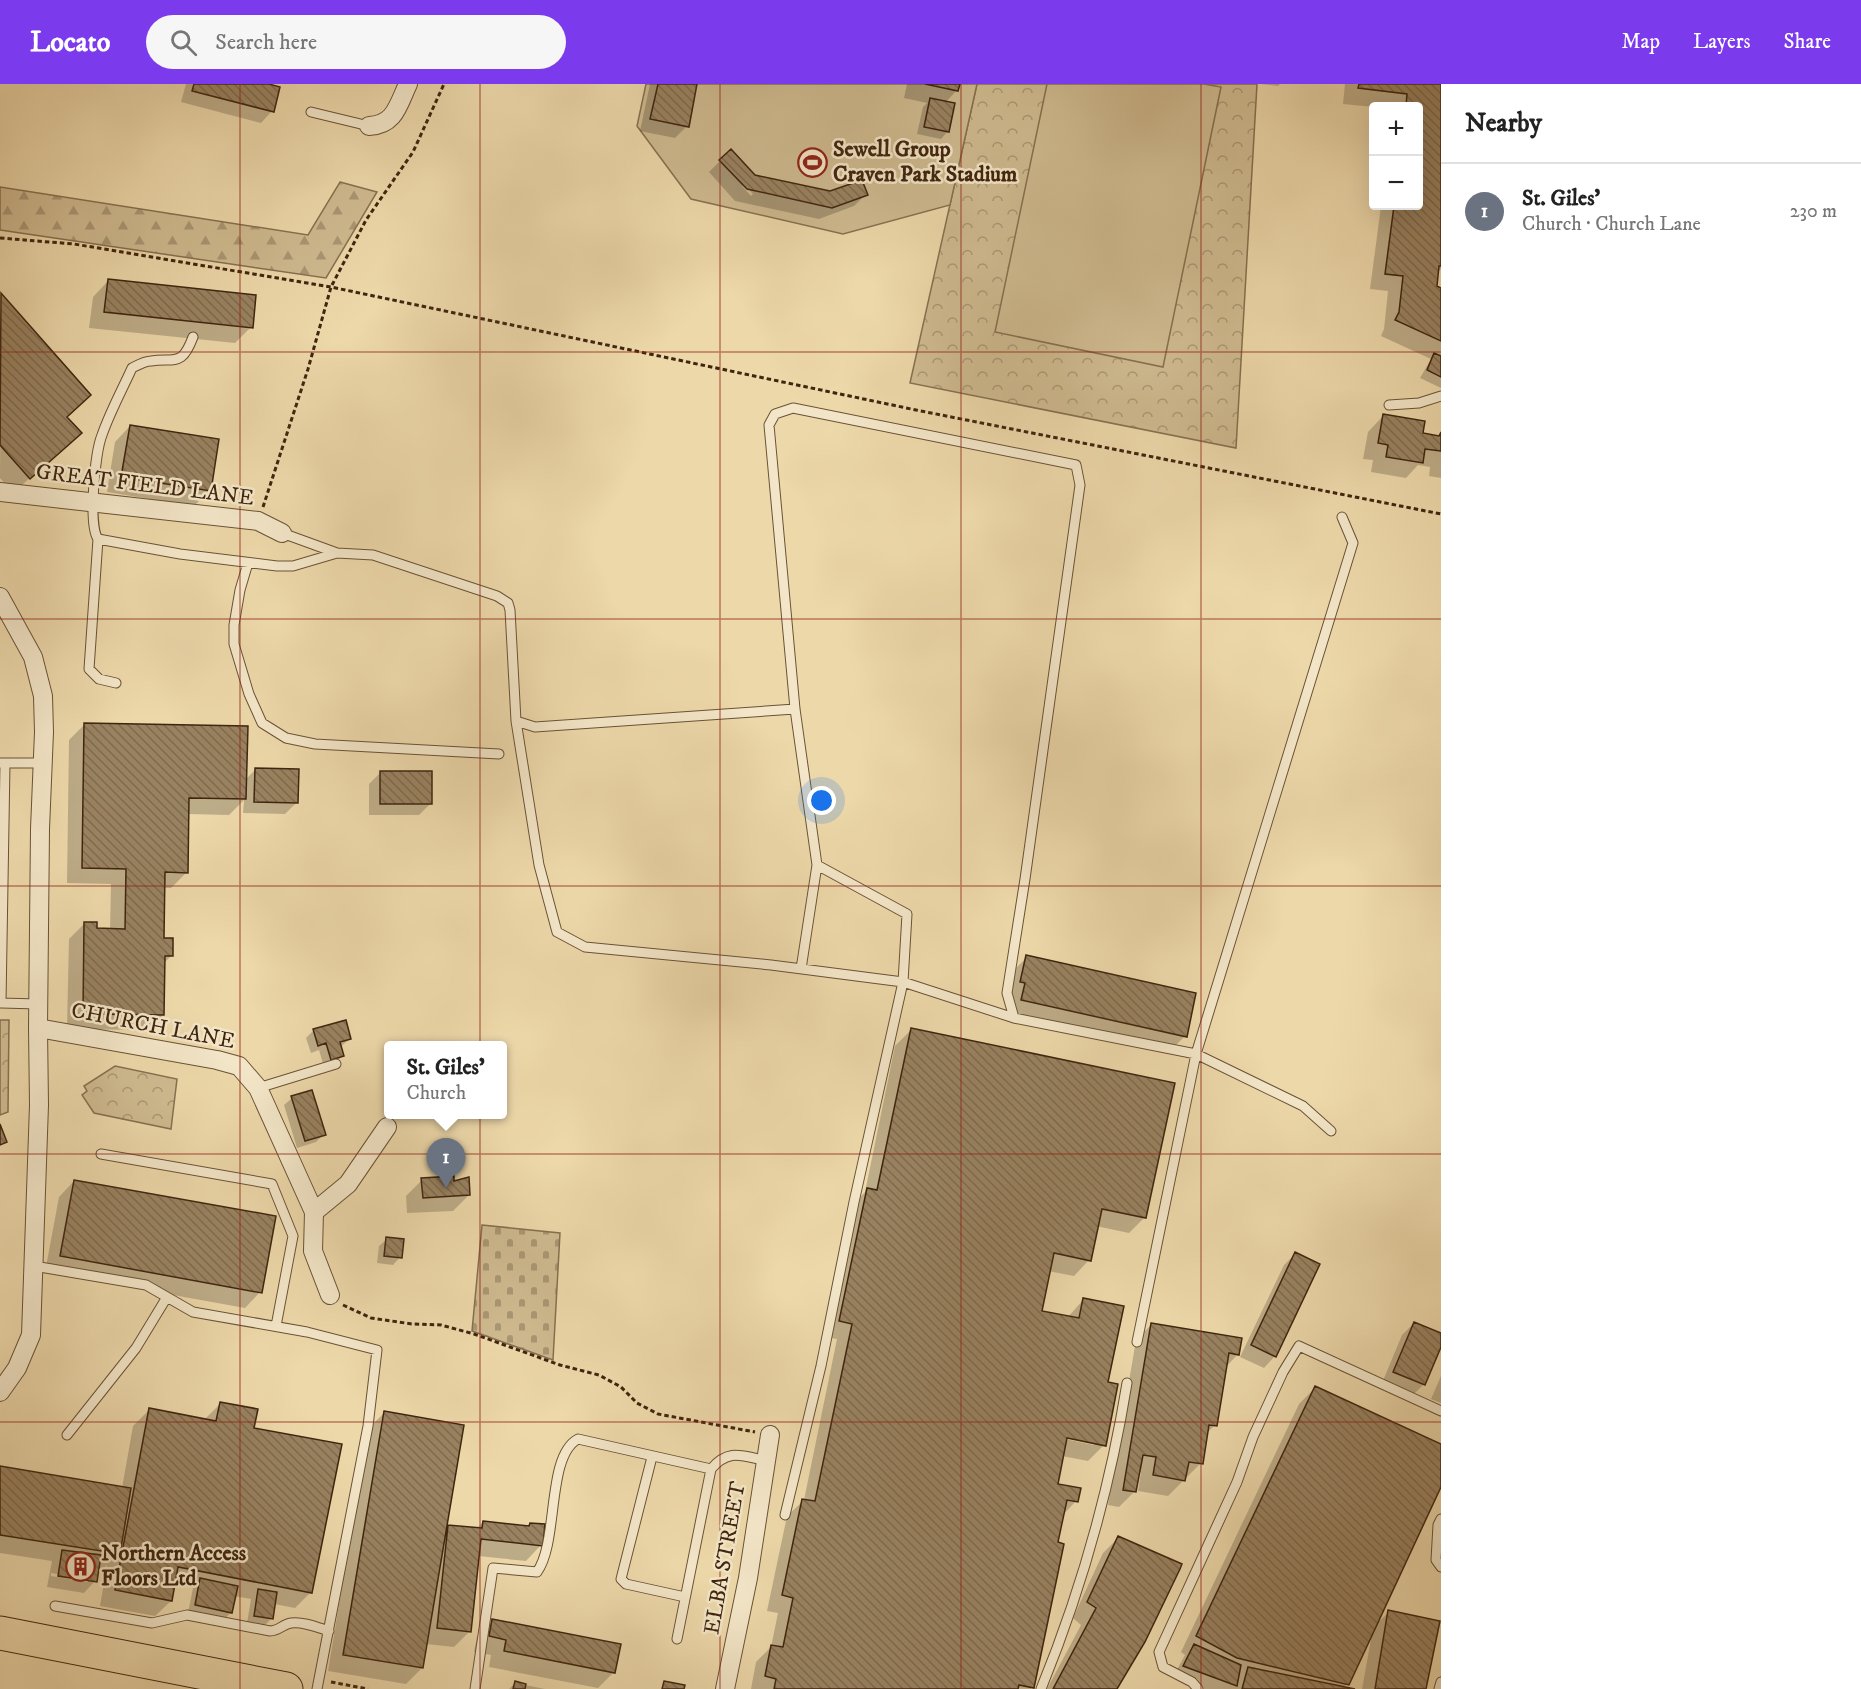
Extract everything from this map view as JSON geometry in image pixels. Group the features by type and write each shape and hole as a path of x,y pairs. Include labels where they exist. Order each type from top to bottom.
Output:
{"highway":[{"path":"0,1633 286,1689"},
{"path":"0,1655 182,1689"}],"street":[{"path":"369,126 388,122 398,107 408,84"},
{"name":"GREAT FIELD LANE","path":"0,492 258,521 282,533"},
{"path":"0,1392 17,1368 31,1335 39,1105 38,1004 43,763 43,696 33,657 2,602"},
{"name":"CHURCH LANE","path":"38,1028 239,1066 258,1088 314,1212 313,1251 330,1295"},
{"path":"314,1212 348,1184 387,1127"},
{"name":"ELBA STREET","path":"725,1689 748,1578 770,1435"}],"lane":[{"path":"311,112 369,126"},
{"path":"116,683 99,679 89,669 98,539 94,530 93,502 101,438 132,368 148,361 180,358 187,352 193,337"},
{"path":"1389,405 1419,403 1441,396"},
{"path":"801,969 817,865 795,709 769,425 775,414 792,408 1076,465 1080,484 1007,993 1014,1018"},
{"path":"1137,1342 1196,1054 1353,543 1342,517"},
{"path":"282,533 337,553 373,555 497,596 508,603 516,721 539,865 557,932 585,947 903,982 1014,1018 1196,1054 1303,1106 1331,1131"},
{"path":"98,539 180,554 293,566 337,553"},
{"path":"248,563 240,590 234,625 234,644 249,694 262,723 286,738 315,744 499,754"},
{"path":"516,721 535,727 795,709"},
{"path":"38,1004 1,1003 3,763 43,763"},
{"path":"785,1515 821,1366 854,1202 903,982 907,914 817,865"},
{"path":"258,1088 336,1064"},
{"path":"101,1154 272,1184 293,1236 276,1326"},
{"path":"34,1266 146,1285 193,1312 276,1326 377,1350 368,1426 317,1689"},
{"path":"67,1435 136,1348 167,1297"},
{"path":"1198,1689 1192,1682 1163,1667 1159,1652 1237,1482 1253,1437 1283,1372 1299,1347 1441,1412"},
{"path":"1041,1689 1070,1613 1095,1532 1119,1432 1127,1383"},
{"path":"475,1689 493,1568 537,1572 542,1564 546,1556 562,1458 571,1443 578,1439 711,1469"},
{"path":"677,1639 711,1469 720,1458 735,1455 767,1461"},
{"path":"652,1457 621,1579 626,1584 685,1597"},
{"path":"1441,1519 1438,1525 1436,1560 1441,1567"},
{"path":"55,1606 152,1623 187,1615 270,1631 277,1631 295,1622 329,1631"},
{"path":"1439,1689 1441,1682"}],"path":[{"path":"258,521 308,369 331,287 366,220 413,152 444,84"},
{"path":"0,238 74,244 331,287 905,407 1441,514"},
{"path":"330,1295 340,1304 371,1318 412,1324 441,1325 474,1334 560,1365 599,1375 621,1387 638,1404 658,1414 770,1435"}],"green space":[{"name":"Sewell Group Craven Park Stadium","path":"646,84 977,84 950,205 843,234 691,199 637,126"},
{"path":"977,84 1257,84 1236,448 910,383"},
{"path":"1047,84 1204,84 1221,87 1163,367 995,332"},
{"path":"340,182 377,192 326,278 0,230 0,187 308,235"},
{"path":"0,1020 9,1020 8,1112 0,1115"},
{"path":"115,1066 177,1079 171,1129 94,1113 82,1095 87,1091 84,1086"},
{"path":"482,1225 560,1233 553,1360 472,1331"}],"building":[{"path":"194,84 269,84 280,87 274,112 192,91"},
{"path":"658,84 697,84 689,127 650,119"},
{"path":"925,84 960,84 958,91"},
{"path":"1359,84 1441,84 1441,266 1439,266 1437,286 1441,288 1441,341 1395,320 1399,312 1403,276 1385,274 1393,210 1423,210 1423,102 1406,102 1407,94 1358,88"},
{"path":"930,98 955,103 949,132 924,127"},
{"path":"731,149 755,175 830,191 862,180 868,195 832,208 747,189 719,160"},
{"path":"108,279 256,295 253,328 104,312"},
{"path":"1,293 91,395 67,417 82,433 30,479 0,445"},
{"path":"1434,353 1441,356 1441,377 1427,370"},
{"path":"1383,414 1425,421 1423,433 1439,436 1441,432 1441,451 1425,449 1423,463 1386,457 1388,445 1378,443"},
{"path":"130,425 219,439 211,491 121,477"},
{"path":"84,723 248,726 246,799 189,798 188,873 165,872 164,938 173,938 173,956 165,956 164,1015 83,1014 84,922 97,922 97,928 125,929 126,869 82,868"},
{"path":"255,768 299,769 298,803 254,802"},
{"path":"380,771 432,771 432,804 380,804"},
{"path":"1026,955 1196,993 1187,1037 1021,1000 1025,983 1020,982"},
{"path":"346,1020 351,1039 340,1042 344,1056 331,1060 326,1043 318,1046 313,1029"},
{"path":"911,1028 1175,1083 1146,1218 1102,1209 1091,1261 1054,1253 1042,1311 1079,1318 1083,1298 1124,1306 1108,1382 1118,1384 1106,1446 1067,1438 1058,1484 1081,1488 1078,1502 1067,1500 1058,1542 1064,1544 1034,1688 1019,1685 1018,1689 774,1689 776,1679 765,1676 771,1645 783,1647 793,1598 782,1595 802,1499 815,1501 852,1324 839,1321 867,1188 877,1190"},
{"path":"312,1090 326,1135 305,1141 291,1096"},
{"path":"0,1124 7,1142 0,1145"},
{"path":"454,1176 454,1181 469,1177 470,1195 423,1198 421,1178"},
{"path":"74,1180 276,1216 262,1293 60,1256"},
{"path":"386,1237 404,1239 402,1258 384,1256"},
{"path":"1295,1252 1320,1264 1276,1357 1251,1345"},
{"path":"1414,1322 1441,1333 1441,1347 1425,1385 1393,1372"},
{"path":"1151,1323 1242,1338 1239,1355 1229,1353 1217,1426 1209,1425 1203,1464 1189,1462 1185,1481 1153,1475 1156,1457 1143,1455 1136,1492 1123,1490"},
{"path":"1315,1386 1441,1444 1441,1487 1349,1685 1237,1658 1196,1636"},
{"path":"220,1402 258,1409 254,1428 342,1444 312,1593 178,1567 172,1601 115,1590 149,1408 216,1421"},
{"path":"384,1411 464,1425 423,1668 343,1655"},
{"path":"0,1466 131,1488 120,1554 0,1535"},
{"path":"483,1521 529,1526 530,1523 545,1524 543,1546 481,1539 471,1632 437,1628 448,1525 482,1528"},
{"path":"1118,1536 1182,1564 1180,1569 1145,1642 1117,1689 1053,1689 1096,1608 1087,1602"},
{"name":"Northern Access Floors Ltd","path":"62,1550 101,1555 97,1582 58,1576"},
{"path":"200,1578 238,1586 232,1613 195,1605"},
{"path":"258,1589 277,1592 273,1619 254,1616"},
{"path":"1388,1610 1440,1621 1426,1689 1375,1689"},
{"path":"492,1619 621,1644 615,1673 504,1651 506,1640 489,1636"},
{"path":"1194,1644 1241,1665 1237,1686 1183,1666"},
{"path":"1248,1667 1355,1689 1242,1689"},
{"path":"515,1681 526,1684 525,1689 513,1689"},
{"path":"664,1681 685,1685 684,1689 662,1689"}],"place":[{"name":"Sewell Group Craven Park Stadium","path":"812,162"},
{"name":"St. Giles'","path":"446,1188"},
{"name":"Northern Access Floors Ltd","path":"80,1566"}]}
